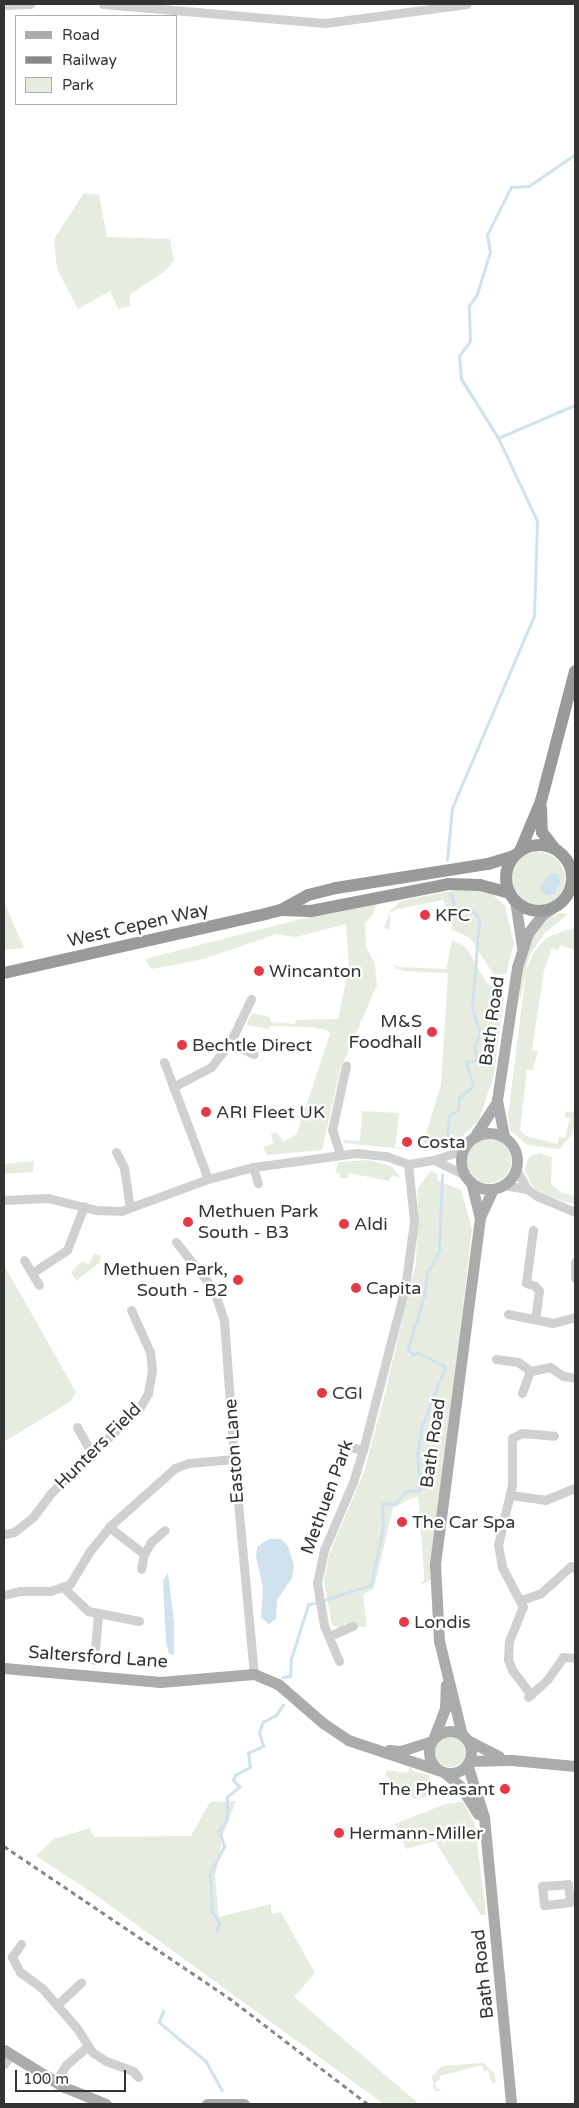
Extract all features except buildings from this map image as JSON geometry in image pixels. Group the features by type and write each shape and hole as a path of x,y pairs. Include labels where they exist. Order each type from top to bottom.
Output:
{"highway":[{"path":"517,854 537,845 554,848 570,857 574,878 563,901 551,909 532,910 512,896 506,873 517,854 541,801 575,671"},
{"path":"541,801 542,832 554,848"},
{"name":"West Cepen Way","path":"281,910 308,895 336,888 488,864 517,854"},
{"name":"West Cepen Way","path":"4,973 281,910 311,911 448,884 480,885 512,896"}],"main road":[{"name":"Bath Road","path":"504,1136 497,1100 522,947 512,896"},
{"name":"Bath Road","path":"522,947 542,914 551,909"},
{"name":"Bath Road","path":"476,1134 497,1100"},
{"path":"487,1132 504,1136 515,1149 516,1169 504,1185 493,1189 467,1178 463,1150 476,1134 487,1132"},
{"name":"Bath Road","path":"467,1178 480,1217"},
{"name":"Bath Road","path":"465,1737 447,1674 437,1628 436,1556 480,1217 493,1189"},
{"name":"Saltersford Lane","path":"4,1668 160,1682 254,1674 278,1684 335,1732 375,1749 441,1772"},
{"name":"Bath Road","path":"432,1740 445,1708 447,1674"},
{"path":"465,1737 471,1754 468,1763 459,1771 441,1772 428,1756 432,1740 449,1730 465,1737 482,1750 512,1760"},
{"name":"Saltersford Lane","path":"375,1749 401,1751 432,1740"},
{"path":"468,1763 512,1760 575,1766"},
{"name":"Bath Road","path":"468,1763 484,1817 511,2104"},
{"name":"Bath Road","path":"441,1772 455,1780 472,1803 487,1841"},
{"path":"6,2056 55,2082 106,2104"},
{"path":"207,2104 244,2104"}],"street":[{"path":"4,5 30,4"},
{"path":"103,4 325,23 467,4"},
{"path":"173,1087 204,1073 230,1043 251,999"},
{"path":"230,1043 254,1054"},
{"path":"164,1062 208,1179"},
{"path":"340,1154 332,1130 346,1066"},
{"path":"4,1200 48,1198 109,1212 130,1208 208,1179 253,1167 340,1154 380,1155 408,1164 434,1160 463,1150"},
{"path":"116,1152 124,1168 130,1208"},
{"path":"434,1160 467,1178"},
{"name":"Methuen Park","path":"339,1661 322,1615 317,1592 324,1550 353,1482 364,1450 411,1260 414,1221 408,1164"},
{"path":"253,1167 258,1183"},
{"path":"516,1169 527,1189"},
{"path":"504,1185 527,1189 545,1201 575,1212"},
{"path":"32,1273 67,1250 84,1206"},
{"path":"533,1230 526,1283 535,1286 539,1291 535,1319"},
{"name":"Easton Lane","path":"176,1242 214,1290 224,1320 234,1459 254,1674"},
{"path":"24,1260 38,1285"},
{"path":"575,1262 575,1278"},
{"name":"Hunters Field","path":"4,1534 25,1525 51,1493 93,1456 140,1407 148,1393 152,1370 150,1352 131,1310"},
{"path":"508,1314 559,1323 575,1317"},
{"path":"496,1359 518,1362 530,1371 550,1367 563,1376 575,1378"},
{"path":"522,1393 530,1371"},
{"path":"77,1427 93,1456"},
{"path":"554,1436 522,1433 513,1436 511,1495 500,1536 499,1553 504,1573 521,1600 523,1613 510,1641 508,1654 512,1670 529,1697 547,1680 563,1657 575,1658"},
{"path":"346,1446 364,1450"},
{"path":"4,1595 62,1587 70,1584 109,1527 176,1468 234,1459"},
{"path":"511,1495 545,1500 575,1488"},
{"path":"109,1527 144,1554"},
{"path":"140,1570 144,1554 151,1542 165,1530"},
{"path":"521,1600 541,1593 572,1564"},
{"path":"62,1587 88,1611 98,1615 139,1620"},
{"path":"94,1660 98,1615"},
{"path":"330,1636 353,1626"},
{"path":"21,1944 14,1951 13,1962 57,2005 76,2027 87,2047 106,2061 133,2070 138,2077"},
{"path":"57,2005 81,1982"},
{"path":"55,2082 66,2065 87,2047"}],"green space":[{"path":"84,193 99,195 107,237 170,239 174,261 164,272 130,294 130,306 118,309 110,291 78,309 57,269 54,239"},
{"path":"533,852 543,852 553,856 561,864 565,879 561,894 553,902 543,906 533,906 523,902 515,894 511,884 511,874 515,864 523,856"},
{"path":"466,888 491,893 505,906 514,944 506,974 494,975 470,938 451,929 453,922 446,923 450,913 443,900 398,909 390,913 390,929 384,928 391,910 401,901"},
{"path":"379,899 372,916 365,923 366,947 375,964 377,985 340,1070 322,1150 267,1155 263,1147 273,1144 271,1134 278,1133 283,1142 297,1134 330,1034 327,1030 311,1027 270,1026 269,1029 246,1025 252,1013 270,1017 271,1022 295,1024 296,1020 338,1019 349,967 346,924 296,937 276,934 207,958 151,969 145,959"},
{"path":"4,902 24,948 4,950"},
{"path":"559,913 568,914 545,933 529,956 520,1001 520,975 534,933 546,920"},
{"path":"575,927 575,950 560,945 558,950 552,948 544,971 532,1050 538,1051 533,1070 527,1070 520,1130 526,1136 557,1144 559,1137 565,1138 570,1118 564,1117 567,1111 575,1113 575,1122 572,1134 560,1149 527,1145 510,1130 508,1117 526,971 534,952 546,938"},
{"path":"452,941 463,945 469,952 486,982 504,997 503,1006 494,1074 479,1120 453,1145 425,1151 424,1140 441,1085 448,973 405,971 396,968 395,964 398,967 446,969"},
{"path":"362,1111 399,1113 395,1147 414,1150 344,1143 343,1140 360,1141"},
{"path":"485,1139 493,1139 505,1145 511,1161 505,1177 493,1183 485,1183 473,1177 467,1165 467,1157 473,1145"},
{"path":"539,1153 552,1157 551,1184 560,1192 575,1196 575,1205 542,1194 533,1187 525,1171 526,1164 530,1156"},
{"path":"368,1160 391,1166 401,1178 392,1175 389,1181 349,1173 348,1178 340,1178 340,1173 335,1173 339,1162"},
{"path":"34,1161 33,1172 4,1174 4,1164"},
{"path":"430,1171 437,1174 438,1181 461,1190 472,1229 431,1579 423,1584 420,1582 424,1581 424,1574 419,1506 418,1497 412,1498 393,1508 374,1588 363,1595 367,1627 346,1625 344,1622 344,1627 339,1628 332,1625 324,1581 329,1555 364,1472 383,1401 416,1263 418,1189"},
{"path":"94,1254 101,1256 99,1263 76,1281 71,1272 82,1261 89,1264"},
{"path":"4,1265 76,1392 71,1401 4,1442"},
{"path":"450,1735 456,1736 461,1740 465,1745 465,1757 461,1762 456,1766 450,1767 444,1766 439,1762 435,1757 434,1751 435,1745 439,1740 444,1736"},
{"path":"411,1765 413,1771 428,1775 435,1792 432,1796 414,1799 385,1775 387,1770 407,1773"},
{"path":"236,1801 223,1834 215,1876 219,1917 271,1904 272,1914 281,1912 315,1973 294,1997 419,2104 384,2104 93,1893 36,1856 54,1839 90,1828 94,1837 191,1836 210,1802"},
{"path":"463,1802 475,1824 486,1915 481,1915 435,1841 406,1849 395,1824 445,1804"},
{"path":"483,2063 494,2073 496,2082 492,2084 488,2070 484,2071 482,2065 440,2076 440,2080 435,2082 437,2089 442,2089 436,2092 434,2089 432,2076 442,2066"}],"water":[{"path":"551,873 559,874 560,883 555,893 547,896 541,891 541,885"},
{"path":"269,1539 281,1539 288,1546 294,1566 292,1578 277,1600 276,1619 269,1624 261,1618 263,1587 256,1557 257,1547"},
{"path":"168,1573 174,1622 174,1655 169,1654 166,1643 163,1581"}],"waterway":[{"path":"498,438 461,379 459,356 470,341 469,306 477,294 490,252 487,235 511,187 529,186 574,155"},
{"path":"447,860 452,808 534,616 537,521 498,438 575,405"},
{"path":"446,1146 449,1116 458,1110 459,1098 473,1086 466,1062 477,1060 474,1046 480,1033 472,1009 479,920 475,913 454,907 451,894"},
{"path":"283,1677 290,1676 291,1659 308,1605 371,1585 383,1526 382,1504 396,1503 405,1492 420,1490 417,1456 422,1426 445,1367 419,1353 413,1355 408,1349 424,1296 427,1273 439,1251 442,1175"},
{"path":"216,1933 219,1923 212,1912 210,1874 224,1846 219,1831 227,1820 227,1797 239,1787 233,1780 235,1775 250,1767 248,1753 263,1746 259,1733 263,1722 276,1715 283,1705"},
{"path":"164,2011 159,2022 206,2061 222,2090"}],"railway":[{"path":"4,1846 228,1997 368,2104"}],"place":[{"name":"KFC","path":"425,915"},
{"name":"Wincanton","path":"259,971"},
{"name":"M&S Foodhall","path":"432,1032"},
{"name":"Bechtle Direct","path":"182,1045"},
{"name":"ARI Fleet UK","path":"206,1112"},
{"name":"Costa","path":"407,1142"},
{"name":"Methuen Park South - B3","path":"188,1222"},
{"name":"Aldi","path":"344,1224"},
{"name":"Methuen Park, South - B2","path":"238,1280"},
{"name":"Capita","path":"356,1288"},
{"name":"CGI","path":"322,1393"},
{"name":"The Car Spa","path":"402,1522"},
{"name":"Londis","path":"404,1622"},
{"name":"The Pheasant","path":"505,1789"},
{"name":"Hermann-Miller","path":"339,1833"}]}
